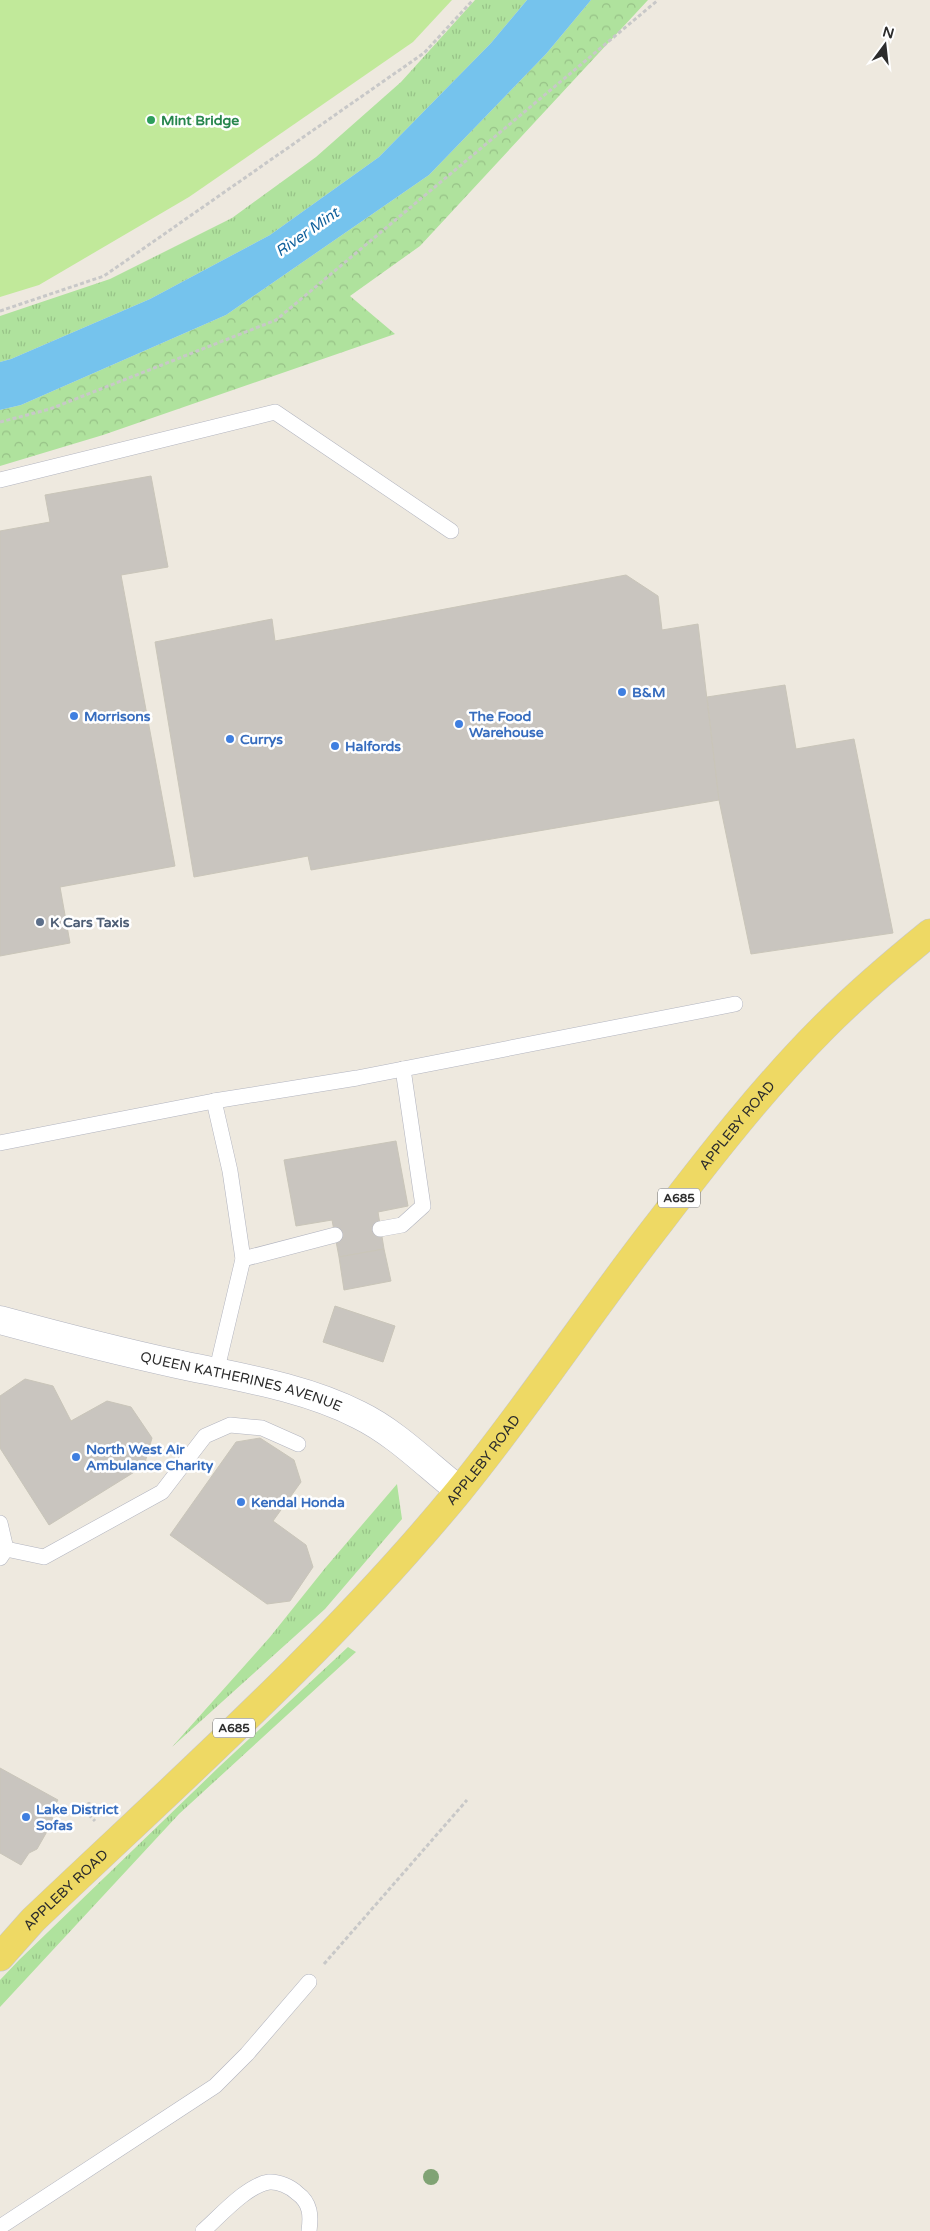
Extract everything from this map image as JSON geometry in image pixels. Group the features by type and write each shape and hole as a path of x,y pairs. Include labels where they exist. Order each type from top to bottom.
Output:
{"main road":[{"name":"APPLEBY ROAD","path":"0,1957 33,1920 322,1644 384,1578 459,1490 530,1399 659,1222 755,1103 823,1028 880,974 930,933"}],"street":[{"name":"QUEEN KATHERINES AVENUE","path":"0,1320 125,1353 293,1390 329,1401 360,1415 386,1431 459,1490"}],"lane":[{"path":"0,480 275,412 451,531"},
{"path":"0,1143 214,1101 403,1069 735,1004"},
{"path":"380,1228 402,1225 423,1206 403,1069"},
{"path":"214,1101 230,1171 243,1260 216,1373"},
{"path":"243,1260 335,1234"},
{"path":"0,1523 3,1554 44,1557 162,1492 206,1436 230,1425 262,1428 298,1444"},
{"path":"0,2227 215,2086 247,2054 309,1982"},
{"path":"203,2231 253,2188 270,2182 290,2187 304,2198 311,2215 309,2231"}],"path":[{"path":"0,311 104,276 424,53 473,0"},
{"path":"0,422 50,409 276,320 658,0"},
{"path":"309,1982 467,1800"},
{"path":"89,1802 88,1814 94,1819"}],"green space":[{"name":"Mint Bridge","path":"0,0 452,0 413,42 189,197 39,285 0,297"},
{"path":"475,0 527,0 491,43 379,157 270,235 150,299 0,362 0,316 110,279 232,218 316,157 401,82"},
{"path":"591,0 648,0 420,246 350,296 395,334 103,435 0,466 0,410 21,405 226,315 429,175 546,54"},
{"path":"397,1484 402,1519 325,1609 172,1747 270,1637 326,1567"},
{"path":"348,1647 356,1652 179,1814 0,2007 0,1980 19,1960 220,1766"}],"water":[{"name":"River Mint","path":"527,0 591,0 546,54 429,175 226,315 21,405 0,410 0,362 150,299 270,235 379,157 491,43"}],"building":[{"name":"Morrisons","path":"151,476 168,567 121,575 175,866 60,887 70,943 0,956 0,531 50,522 45,495"},
{"path":"626,575 658,596 662,630 698,624 719,800 311,870 308,856 194,877 155,642 272,619 275,641"},
{"path":"785,685 796,749 854,739 893,933 751,954 719,800 707,697"},
{"path":"396,1141 408,1206 378,1212 384,1249 339,1257 332,1220 296,1226 284,1160"},
{"path":"384,1249 391,1281 344,1290 339,1257"},
{"path":"335,1306 395,1326 383,1362 323,1342"},
{"name":"North West Air Ambulance Charity","path":"25,1379 53,1386 71,1421 107,1401 131,1407 152,1438 144,1466 49,1525 0,1448 0,1396"},
{"name":"Kendal Honda","path":"260,1438 294,1460 301,1482 273,1521 306,1545 313,1567 290,1601 267,1604 170,1535 236,1442"},
{"name":"Lake District Sofas","path":"0,1768 58,1800 51,1812 53,1821 37,1849 29,1853 21,1865 0,1853"}],"place":[{"name":"Mint Bridge","path":"151,120"},
{"name":"B&M","path":"622,692"},
{"name":"Morrisons","path":"74,716"},
{"name":"The Food Warehouse","path":"459,724"},
{"name":"Currys","path":"230,739"},
{"name":"Halfords","path":"335,746"},
{"name":"K Cars Taxis","path":"40,922"},
{"name":"North West Air Ambulance Charity","path":"76,1457"},
{"name":"Kendal Honda","path":"241,1502"},
{"name":"Lake District Sofas","path":"26,1817"}]}
